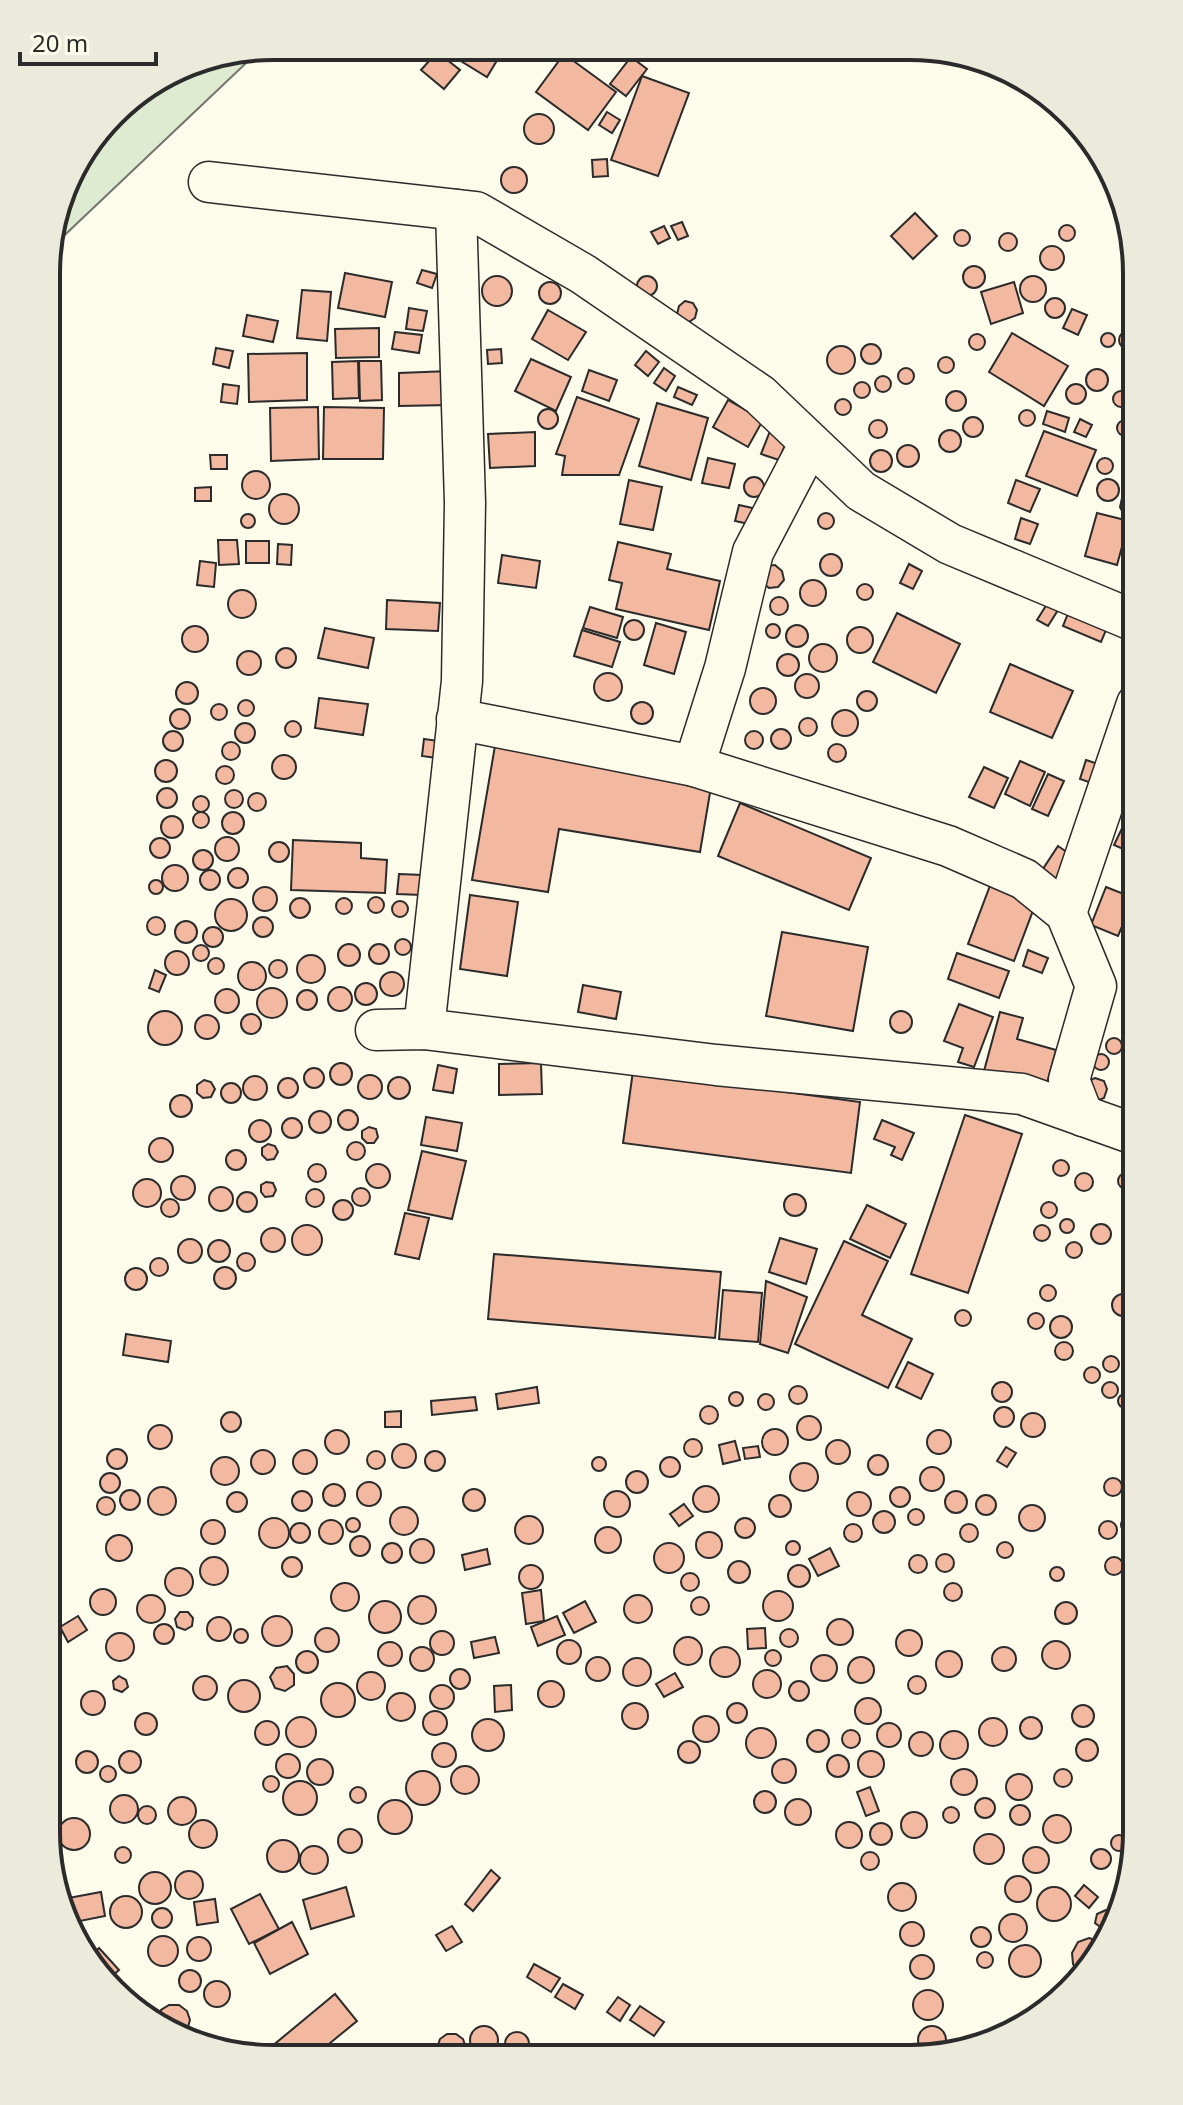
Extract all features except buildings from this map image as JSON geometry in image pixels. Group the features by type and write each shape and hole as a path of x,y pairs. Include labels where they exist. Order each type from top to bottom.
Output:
{"street":[{"path":"209,182 476,212 583,274 760,395 861,491 950,544 1123,616"},
{"path":"424,1029 462,681 465,503 456,210"},
{"path":"694,766 725,668 753,552 810,443"},
{"path":"457,719 694,766 948,846 1024,879 1066,913 1096,986 1069,1080 1083,1116"},
{"path":"1066,913 1123,745"},
{"path":"376,1030 424,1029 716,1065 1022,1094 1123,1130"}],"green space":[{"path":"248,62 64,236 82,179 96,154 122,122 166,88 204,71"}]}
